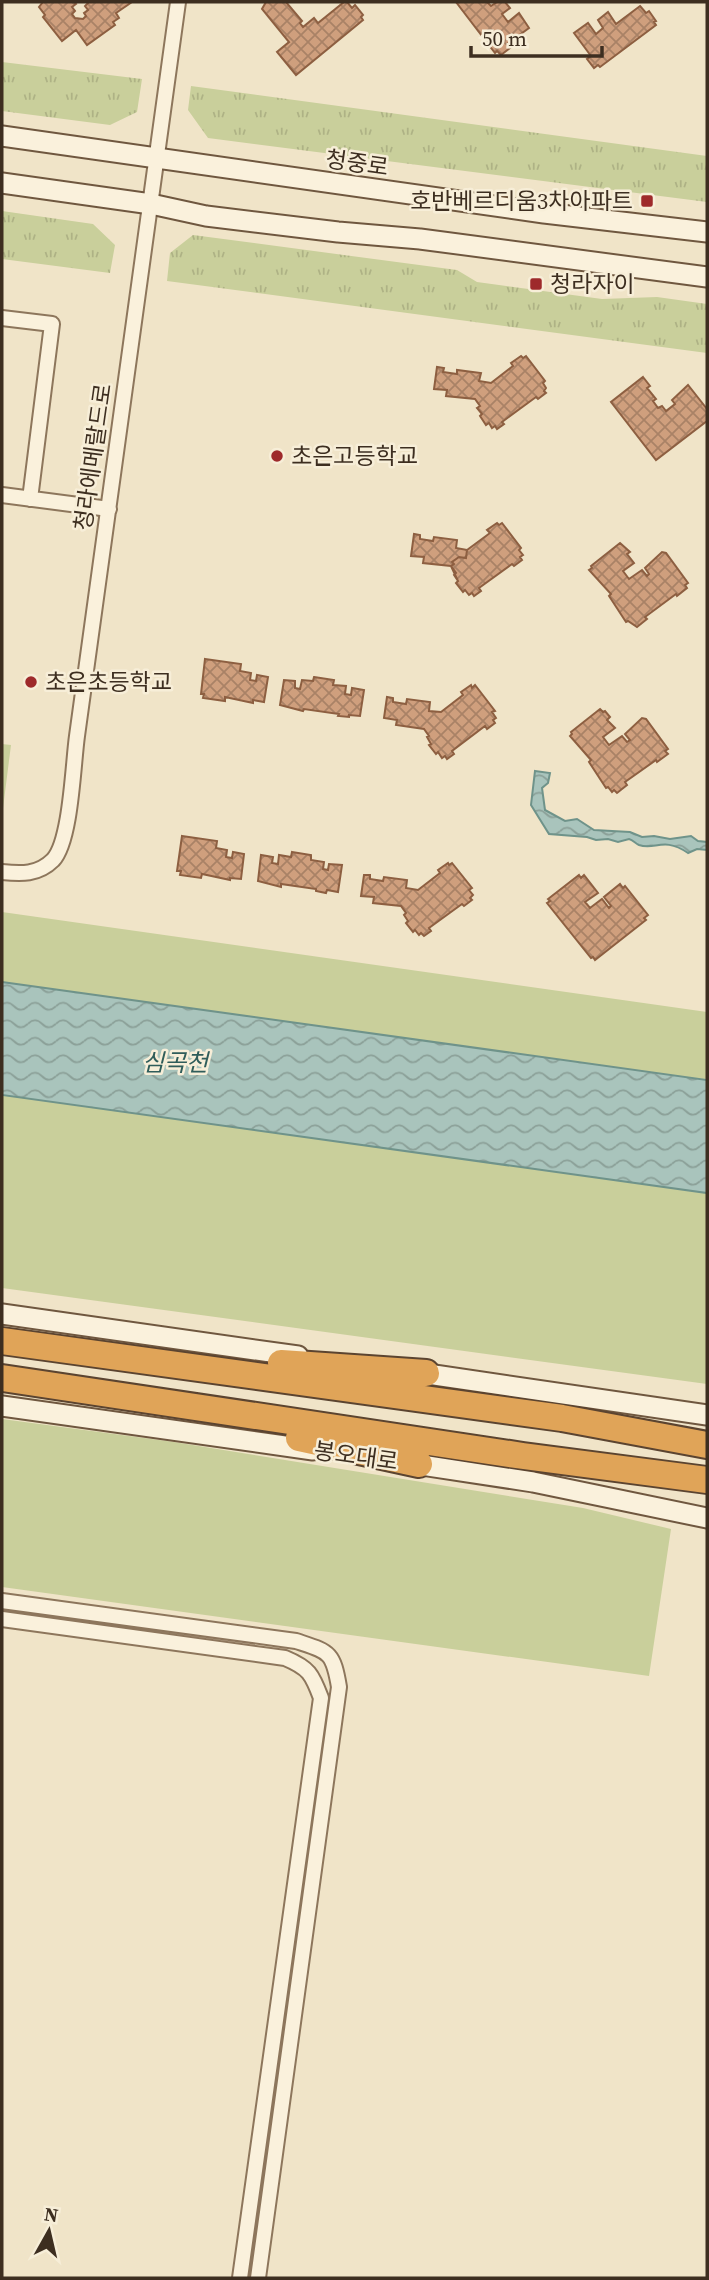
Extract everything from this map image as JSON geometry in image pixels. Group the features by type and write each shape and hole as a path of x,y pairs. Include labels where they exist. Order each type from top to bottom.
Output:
{"highway":[{"path":"2,1341 562,1418 707,1445"},
{"path":"46,1347 426,1374"},
{"name":"봉오대로","path":"2,1378 523,1456 707,1480"},
{"path":"40,1383 419,1464"}],"main road":[{"name":"청중로","path":"2,136 544,213 707,232"},
{"path":"2,183 151,204 206,216 420,239 707,277"},
{"path":"2,1314 707,1415"},
{"name":"봉오대로","path":"2,1406 533,1482 707,1518"}],"street":[{"name":"청라에메랄드로","path":"2,872 22,874 37,871 54,859 62,844 178,2"},
{"path":"2,318 52,324 30,499"},
{"path":"2,495 109,509"},
{"path":"2,1601 296,1641 324,1650 335,1663 339,1687 258,2278"},
{"path":"2,1619 285,1658 304,1666 314,1678 321,1698 240,2278"}],"green space":[{"path":"2,62 142,79 137,112 110,125 2,111"},
{"path":"191,86 707,156 707,202 208,138 188,110"},
{"path":"2,211 93,224 115,245 110,273 2,259"},
{"path":"193,235 457,270 477,282 602,299 657,297 707,304 707,353 167,281 170,253"},
{"path":"2,744 11,745 2,816"},
{"path":"2,912 707,1012 707,1384 2,1288"},
{"path":"2,1419 174,1442 583,1508 671,1529 649,1676 2,1587"}],"water":[{"path":"535,771 550,773 548,783 542,788 545,810 565,821 577,819 594,830 630,832 642,837 670,839 691,836 698,841 707,842 707,850 697,849 688,853 672,845 645,846 629,839 618,842 549,834 531,805"},
{"name":"심곡천","path":"2,982 707,1080 707,1193 2,1095"}],"building":[{"path":"43,2 74,2 76,4 72,7 75,11 72,14 75,18 83,19 88,10 85,6 89,2 132,2 116,13 119,18 113,22 115,25 87,45 76,30 62,41 43,17 45,15 39,7"},
{"path":"266,2 286,2 302,21 300,23 303,27 314,18 318,23 344,2 352,8 355,5 363,15 363,20 296,75 277,52 289,42 262,9"},
{"path":"456,2 487,2 491,6 497,2 505,2 510,8 502,14 508,22 519,13 529,28 507,44 510,48 501,55 497,51 495,53"},
{"path":"640,6 646,13 649,11 656,25 600,67 598,65 594,68 587,59 591,56 574,33 588,23 596,34 603,28 598,20 608,12 616,24"},
{"path":"521,356 526,356 545,381 543,383 546,393 538,399 536,397 502,422 504,424 497,429 495,426 492,428 489,423 486,425 475,399 446,396 447,390 434,389 437,367 444,368 443,372 457,374 457,370 481,373 479,381 491,383"},
{"path":"643,377 650,386 647,388 656,399 653,401 658,408 662,406 666,411 675,404 672,400 688,385 707,409 707,421 656,460 611,402"},
{"path":"497,523 502,523 521,548 519,550 523,555 520,557 522,560 514,566 512,564 479,588 481,591 474,596 465,590 463,592 456,583 456,573 451,566 423,563 424,557 411,556 414,534 420,535 420,539 433,541 434,537 457,540 456,548 467,550 490,533 487,530"},
{"path":"497,523 502,523 521,548 519,550 523,555 520,557 522,560 514,566 512,564 479,588 481,591 474,596 472,593 469,595 456,583 458,581 451,566 454,564 452,562 459,557 466,558 467,550 490,533 487,530"},
{"path":"620,543 630,552 627,554 634,563 623,571 629,579 642,570 647,576 649,574 645,568 662,552 666,553 688,583 685,585 687,588 645,617 647,619 637,627 626,622 609,596 611,594 589,570"},
{"path":"205,659 241,664 240,671 251,673 250,680 256,681 257,675 268,677 264,702 253,700 253,703 225,697 225,701 203,698 204,694 201,694"},
{"path":"314,677 334,680 333,685 346,686 345,694 351,695 352,688 364,690 360,716 338,716 339,714 303,711 280,705 284,680 295,681 295,688 300,689 302,680 313,681"},
{"path":"471,685 472,688 475,685 495,711 492,712 496,718 493,720 495,723 487,729 485,726 452,751 454,754 447,759 445,756 442,758 438,752 436,754 429,745 429,736 424,729 396,725 397,720 384,718 387,697 393,698 393,702 406,704 407,699 430,702 429,711 441,712"},
{"path":"600,709 610,717 607,720 615,728 603,737 609,745 622,736 627,742 630,740 625,734 642,718 646,719 668,749 665,751 668,754 625,782 627,785 617,793 606,788 589,762 591,760 570,736 571,732"},
{"path":"182,836 217,841 216,848 227,850 226,857 232,858 233,852 244,854 241,879 230,880 202,874 201,878 180,875 181,871 177,871"},
{"path":"292,852 311,855 311,860 324,862 323,869 328,870 329,864 342,865 338,892 327,890 326,893 281,884 281,887 258,881 261,855 273,857 272,863 278,864 279,855 291,857"},
{"path":"448,863 452,863 472,888 469,890 473,895 470,898 472,900 464,906 462,904 429,928 431,931 424,936 415,930 413,932 406,923 406,913 401,906 373,903 374,897 361,896 364,875 383,881 384,877 407,880 406,888 418,890"},
{"path":"579,875 581,878 584,875 598,893 585,902 590,908 602,899 609,908 611,906 604,897 620,884 623,888 625,886 648,915 644,918 646,920 595,960 547,903 550,901 548,899"}],"place":[{"name":"호반베르디움3차아파트","path":"647,201"},
{"name":"청라자이","path":"536,284"},
{"name":"초은고등학교","path":"277,456"},
{"name":"초은초등학교","path":"31,682"}]}
